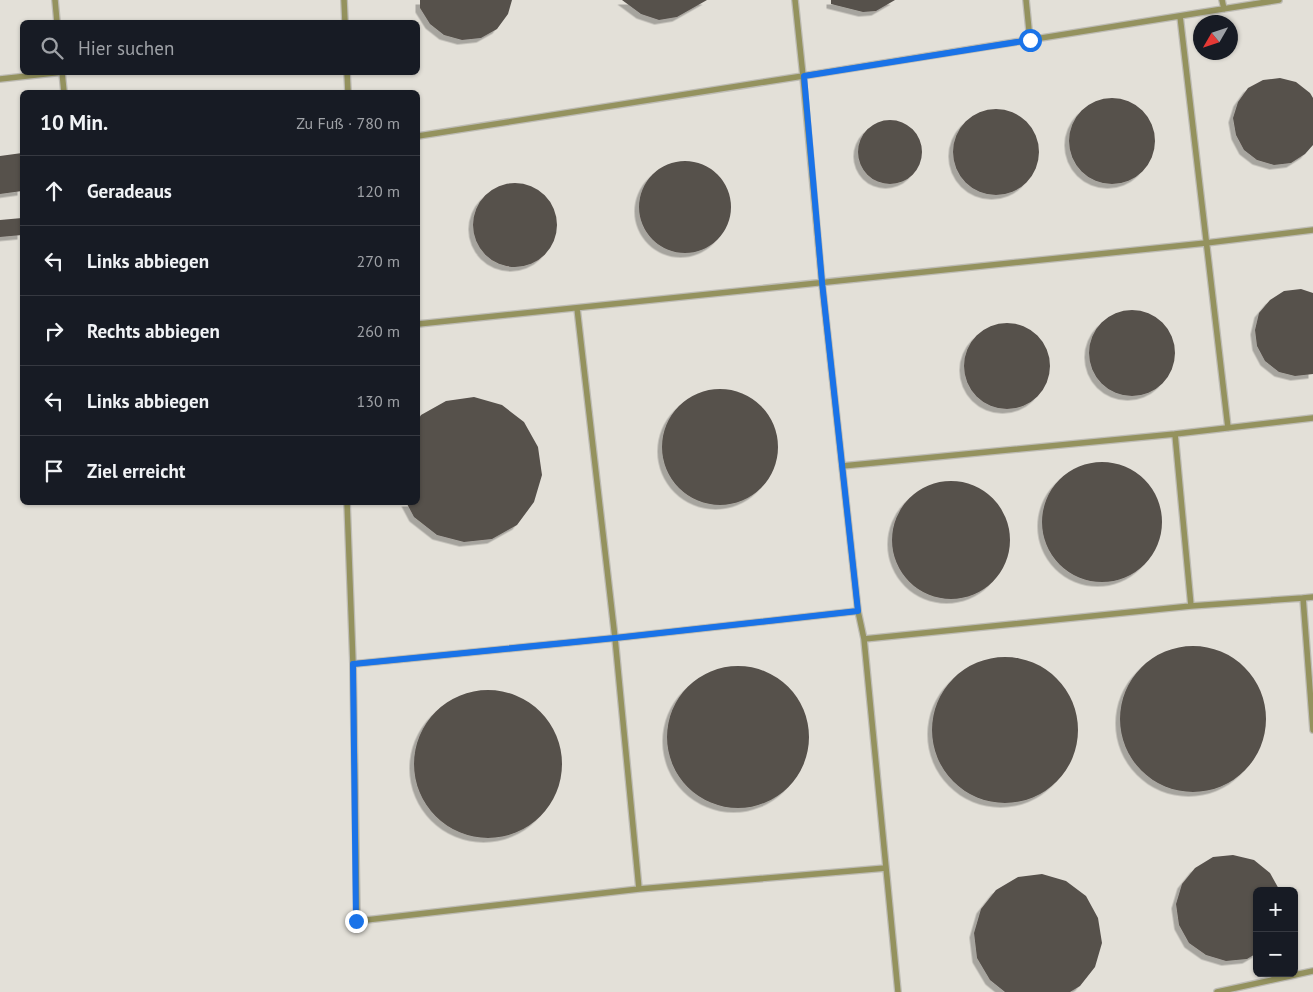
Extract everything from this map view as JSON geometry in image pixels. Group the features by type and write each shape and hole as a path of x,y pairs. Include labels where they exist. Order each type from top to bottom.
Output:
{"lane":[{"path":"55,0 57,20"},
{"path":"344,0 345,20"},
{"path":"795,0 804,76 822,282 858,611 864,639 898,992"},
{"path":"1026,0 1030,40"},
{"path":"1222,0 1224,9"},
{"path":"420,136 1278,0"},
{"path":"1180,16 1228,428"},
{"path":"0,79 42,75"},
{"path":"63,75 64,90"},
{"path":"347,75 348,90"},
{"path":"420,324 1313,230"},
{"path":"577,308 615,638 639,889"},
{"path":"842,466 1175,434 1313,418"},
{"path":"1175,434 1191,606"},
{"path":"346,505 353,664 356,921 639,889 886,868"},
{"path":"864,639 1191,606 1313,597"},
{"path":"1303,598 1313,730"},
{"path":"353,664 858,611"},
{"path":"1217,992 1313,970"}],"building":[{"path":"420,0 512,0 508,14 497,29 481,38 462,40 444,35 430,24 420,8"},
{"path":"622,0 707,0 677,17 659,20 641,14"},
{"path":"831,0 895,0 876,11 863,12 831,4"},
{"path":"1280,78 1296,82 1310,93 1313,98 1313,145 1305,154 1291,163 1274,165 1257,160 1244,150 1236,135 1233,118 1238,102 1248,88 1263,80"},
{"path":"1112,98 1128,101 1136,105 1148,117 1152,125 1155,141 1152,157 1148,165 1136,177 1128,181 1112,184 1096,181 1088,177 1076,165 1072,157 1069,141 1072,125 1076,117 1088,105 1096,101"},
{"path":"996,109 1012,112 1020,116 1032,128 1036,136 1039,152 1036,168 1032,176 1020,188 1012,192 996,195 980,192 972,188 960,176 956,168 953,152 956,136 960,128 972,116 980,112"},
{"path":"890,120 902,122 913,129 920,140 922,152 920,164 913,175 902,182 890,184 878,182 867,175 860,164 858,152 860,140 867,129 878,122"},
{"path":"20,153 20,191 0,194 0,156"},
{"path":"685,161 703,164 718,174 728,189 731,207 728,225 718,240 703,250 685,253 667,250 652,240 642,225 639,207 642,189 652,174 667,164"},
{"path":"515,183 531,186 545,195 554,209 557,225 554,241 545,255 531,264 515,267 499,264 485,255 476,241 473,225 476,209 485,195 499,186"},
{"path":"20,218 20,235 0,237 0,220"},
{"path":"1301,289 1313,293 1313,374 1295,376 1279,372 1265,361 1257,346 1255,330 1259,313 1270,300 1284,291"},
{"path":"1132,310 1148,313 1156,317 1168,329 1172,337 1175,353 1172,369 1168,377 1156,389 1148,393 1132,396 1116,393 1108,389 1096,377 1092,369 1089,353 1092,337 1096,329 1108,317 1116,313"},
{"path":"1007,323 1023,326 1031,330 1043,342 1047,350 1050,366 1047,382 1043,390 1031,402 1023,406 1007,409 991,406 983,402 971,390 967,382 964,366 967,350 971,342 983,330 991,326"},
{"path":"720,389 742,394 761,406 773,425 778,447 773,469 761,488 742,500 720,505 698,500 679,488 667,469 662,447 667,425 679,406 698,394"},
{"path":"474,397 502,405 524,422 538,447 542,475 534,502 517,525 492,539 464,542 437,535 414,517 408,505 420,505 420,417 446,401"},
{"path":"1102,462 1125,467 1135,472 1144,480 1152,489 1157,499 1162,522 1157,545 1152,555 1144,564 1135,572 1125,577 1102,582 1079,577 1069,572 1060,564 1052,555 1047,545 1042,522 1047,499 1052,489 1060,480 1069,472 1079,467"},
{"path":"951,481 974,486 993,498 1005,517 1010,540 1005,563 993,582 974,594 951,599 928,594 909,582 897,563 892,540 897,517 909,498 928,486"},
{"path":"1193,646 1221,652 1244,668 1260,691 1266,719 1260,747 1244,770 1221,786 1193,792 1165,786 1142,770 1126,747 1120,719 1126,691 1142,668 1165,652"},
{"path":"1005,657 1033,663 1056,679 1072,702 1078,730 1072,758 1056,781 1033,797 1005,803 977,797 954,781 938,758 932,730 938,702 954,679 977,663"},
{"path":"738,666 752,667 765,671 778,678 788,687 797,697 804,710 808,723 808,751 804,764 797,777 788,787 778,796 765,803 752,807 738,808 724,807 711,803 698,796 688,787 679,777 672,764 668,751 667,737 668,723 672,710 679,697 688,687 698,678 711,671 724,667"},
{"path":"488,690 502,691 516,696 529,702 540,712 550,723 556,736 561,750 561,778 556,792 550,805 540,816 529,826 516,832 502,837 488,838 474,837 460,832 447,826 436,816 426,805 420,792 415,778 414,764 415,750 420,736 426,723 436,712 447,702 460,696 474,691"},
{"path":"1233,855 1254,860 1270,873 1278,887 1253,887 1253,955 1247,959 1226,961 1206,955 1189,943 1179,925 1176,904 1182,884 1195,868 1213,857"},
{"path":"1042,874 1066,881 1086,896 1098,918 1102,943 1095,967 1080,986 1070,992 1005,992 990,980 977,958 974,933 981,909 996,890 1018,877"}],"route":[{"path":"356,921 353,664 858,611 822,282 804,76 1030,40"}]}
